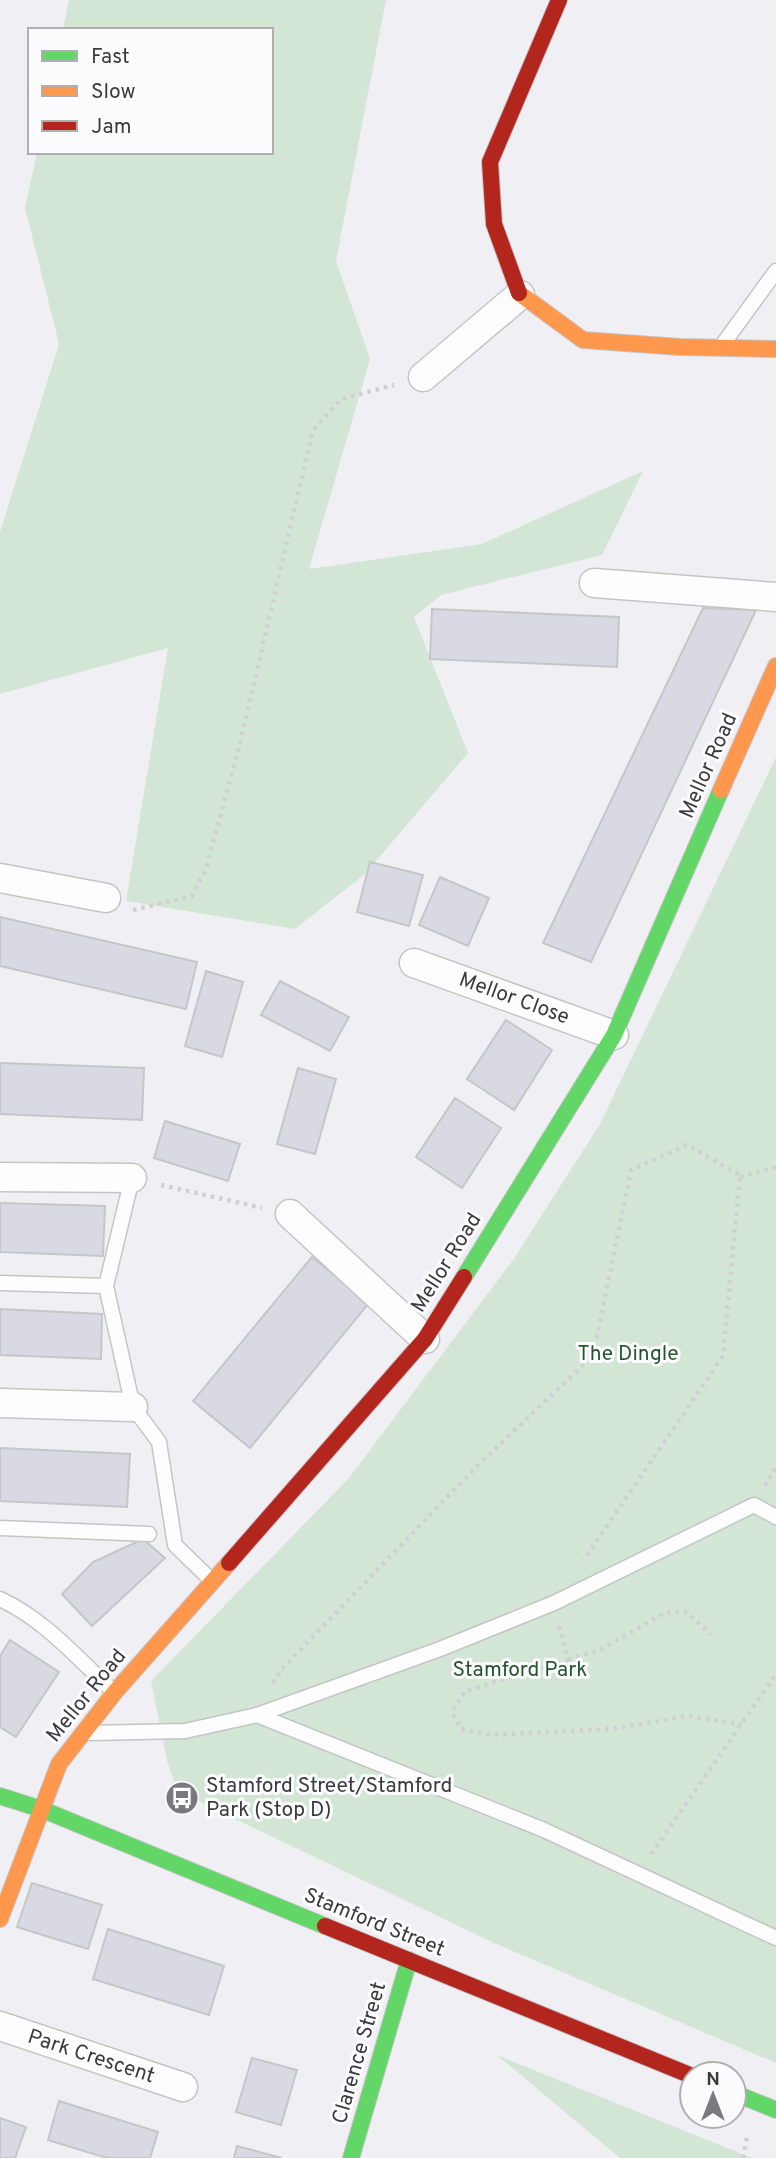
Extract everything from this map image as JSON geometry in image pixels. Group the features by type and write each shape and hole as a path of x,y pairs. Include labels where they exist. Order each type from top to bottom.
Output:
{"main road":[{"path":"559,0 490,162 494,224 520,295 583,340 776,349"},
{"name":"Mellor Road","path":"0,1919 59,1764 115,1692 425,1339 614,1035 776,666"},
{"name":"Stamford Street","path":"0,1796 41,1809 678,2070"},
{"name":"Clarence Street","path":"351,2158 410,1960"},
{"path":"748,2099 776,2110"}],"street":[{"path":"423,377 520,295"},
{"path":"594,583 776,597"},
{"path":"0,878 106,898"},
{"name":"Mellor Close","path":"414,963 614,1035"},
{"path":"0,1177 132,1178"},
{"path":"290,1214 425,1339"},
{"path":"0,1403 133,1407"},
{"name":"Park Crescent","path":"0,2026 183,2087"}],"lane":[{"path":"720,348 776,271"},
{"path":"132,1178 106,1286 133,1407 159,1442 175,1545 212,1581"},
{"path":"0,1283 106,1286"},
{"path":"83,1733 185,1731 257,1714 440,1649 554,1603 754,1505 776,1517"},
{"path":"0,1528 149,1534"},
{"path":"0,1599 17,1607 53,1634 115,1692"},
{"path":"257,1714 544,1830 776,1938"}],"path":[{"path":"106,898 116,914 192,896 206,869 240,743 313,430 341,400 423,377"},
{"path":"257,1714 280,1671 479,1464 593,1356 631,1170 687,1145 740,1175 723,1356 554,1603 568,1660"},
{"path":"739,1177 776,1167"},
{"path":"132,1178 290,1214"},
{"path":"710,1635 687,1612 664,1613 602,1649 465,1691 452,1712 461,1729 492,1735 611,1729 687,1716 741,1724"},
{"path":"638,1873 776,1674"},
{"path":"743,2158 748,2133"}],"green space":[{"path":"69,0 386,0 336,261 370,359 309,569 482,544 643,471 602,555 441,595 414,617 468,753 365,874 295,929 126,901 168,648 0,694 0,532 59,344 25,208 37,154 273,154 273,28 63,28"},
{"name":"Stamford Park","path":"776,757 776,2063 494,1943 204,1804 176,1786 167,1761 151,1681 349,1478 513,1260 600,1124"},
{"path":"497,2055 752,2158 620,2158"}],"building":[{"path":"703,608 756,610 591,962 543,943"},
{"path":"432,609 619,617 617,667 430,659"},
{"path":"370,862 423,875 409,926 357,912"},
{"path":"440,877 489,898 468,946 419,925"},
{"path":"0,917 197,962 186,1009 0,966"},
{"path":"206,971 243,982 222,1057 185,1046"},
{"path":"280,981 349,1017 330,1051 261,1015"},
{"path":"506,1020 552,1050 514,1110 467,1079"},
{"path":"0,1063 144,1068 142,1120 0,1114"},
{"path":"298,1068 336,1079 315,1154 277,1144"},
{"path":"455,1098 501,1128 462,1188 416,1157"},
{"path":"165,1121 240,1144 228,1181 154,1158"},
{"path":"0,1203 105,1206 103,1256 0,1252"},
{"path":"312,1257 369,1303 250,1448 193,1401"},
{"path":"0,1309 102,1314 101,1359 0,1355"},
{"path":"0,1448 130,1454 127,1507 0,1501"},
{"path":"143,1539 165,1558 92,1626 62,1594 93,1562"},
{"path":"10,1640 59,1672 16,1737 0,1727 0,1656"},
{"path":"32,1883 102,1905 88,1949 17,1927"},
{"path":"108,1929 224,1966 209,2015 93,1979"},
{"path":"252,2058 297,2070 281,2125 236,2112"},
{"path":"59,2101 158,2132 150,2158 107,2158 48,2140"},
{"path":"0,2118 26,2127 15,2158 0,2158"},
{"path":"237,2146 282,2158 234,2158"}],"traffic: fast":[{"path":"464,1277 614,1035 721,790"},
{"path":"0,1796 41,1809 325,1926"},
{"path":"351,2158 409,1960"},
{"path":"748,2099 776,2110"}],"traffic: slow":[{"path":"519,293 583,340 680,347 776,349"},
{"path":"721,790 776,666"},
{"path":"0,1919 59,1764 115,1692 229,1563"}],"traffic: jam":[{"path":"519,293 494,224 490,162 559,0"},
{"path":"229,1563 425,1339 464,1277"},
{"path":"325,1926 678,2070"}],"place":[{"name":"Stamford Street/Stamford Park (Stop D)","path":"182,1798"}],"park label":[{"name":"The Dingle","path":"628,1354"}]}
